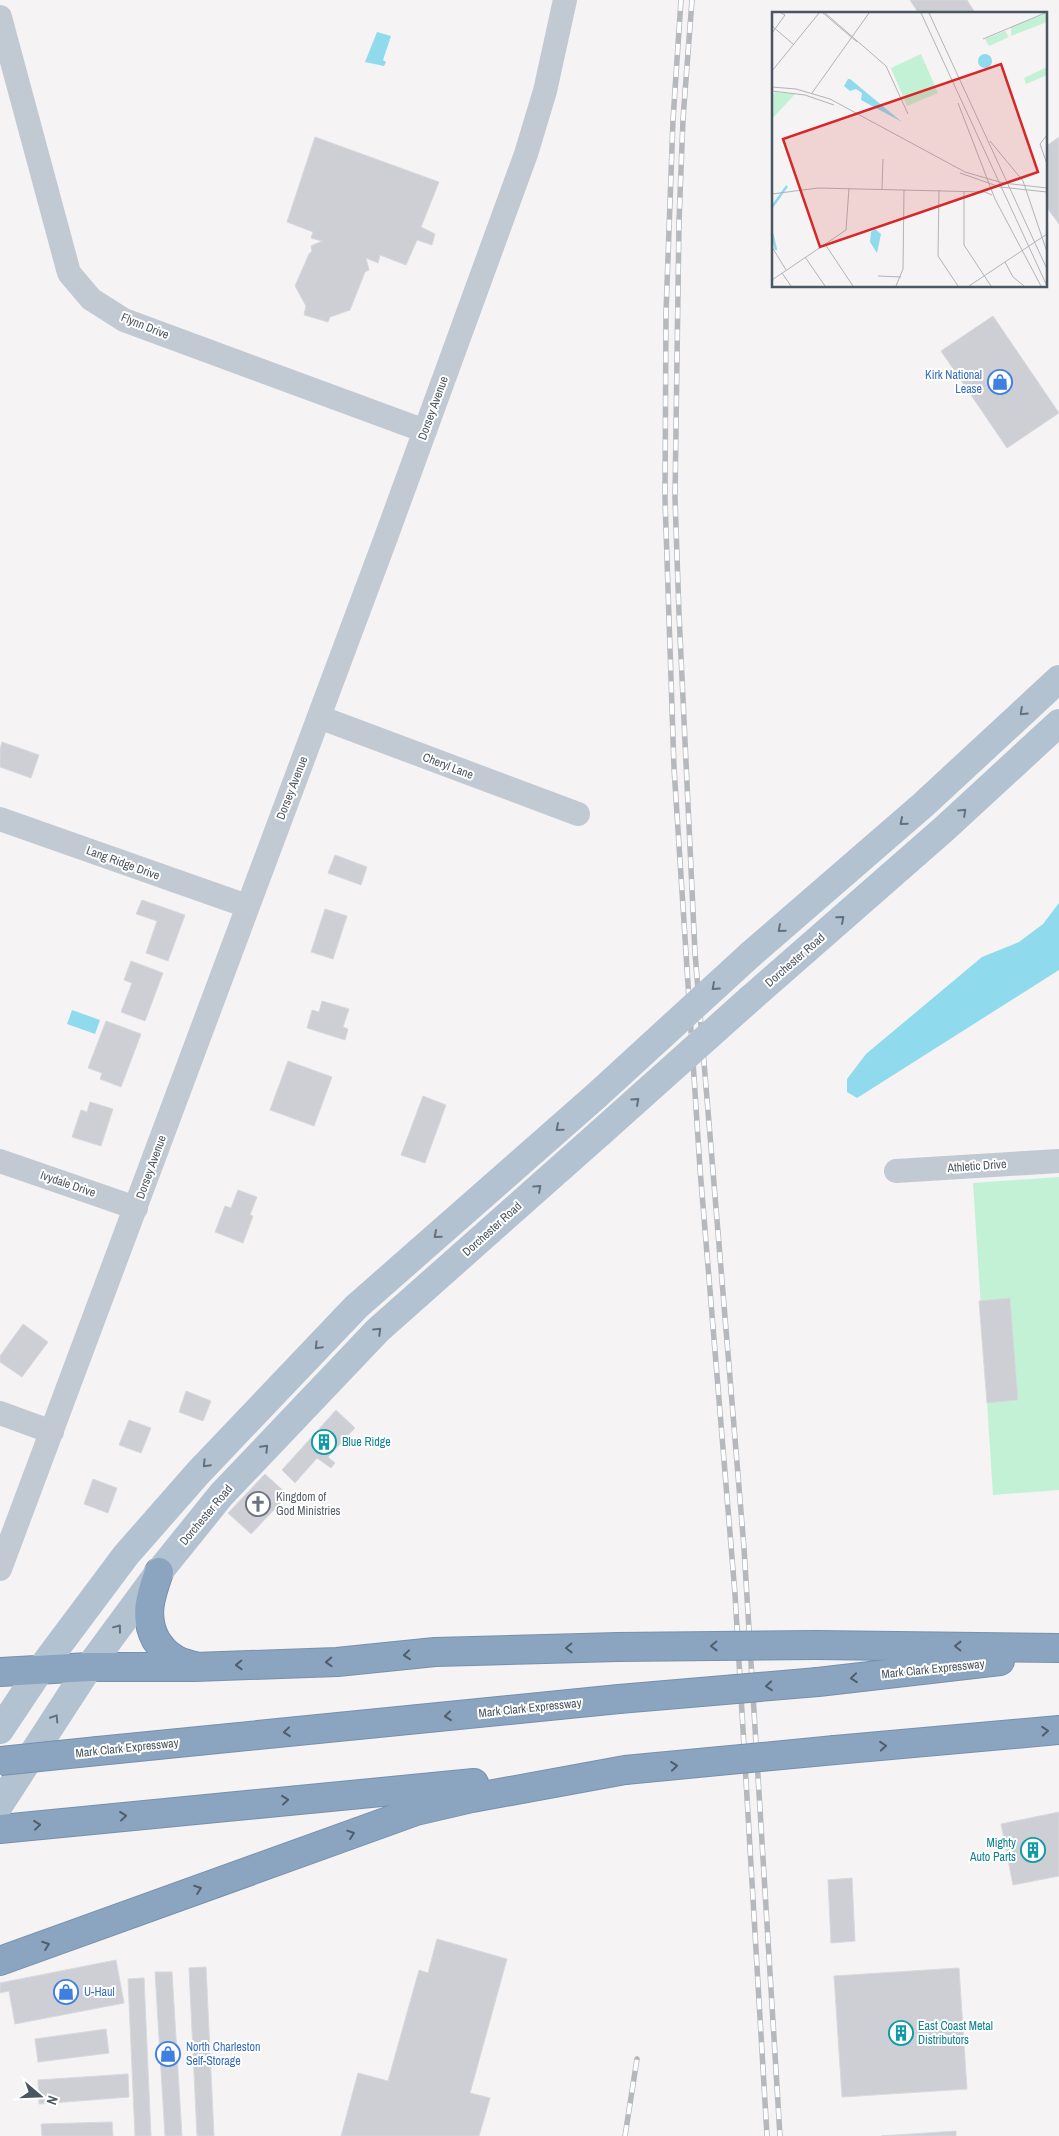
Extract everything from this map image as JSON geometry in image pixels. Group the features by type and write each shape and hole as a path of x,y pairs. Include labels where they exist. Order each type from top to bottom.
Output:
{"highway":[{"path":"159,1572 149,1601 148,1620 160,1647 172,1657 195,1667"},
{"path":"0,1672 89,1667 195,1667 338,1662 435,1652 618,1647 816,1645 1059,1648"},
{"name":"Mark Clark Expressway","path":"0,1761 619,1699 818,1682 1059,1655"},
{"path":"0,1829 375,1791 1059,1730"},
{"path":"0,1961 416,1811 472,1798 625,1770"}],"main road":[{"path":"0,1730 40,1670 126,1555 198,1473 356,1307 596,1096 752,954 923,805 1059,679"},
{"name":"Dorchester Road","path":"0,1804 89,1667 159,1572 221,1495 378,1330 944,829 1059,723"}],"street":[{"name":"Dorsey Avenue","path":"0,1569 319,717 526,154 545,91 565,0"},
{"name":"Flynn Drive","path":"0,17 4,52 69,273 90,299 124,320 425,431"},
{"name":"Cheryl Lane","path":"319,717 578,814"},
{"name":"Lang Ridge Drive","path":"0,819 247,906"},
{"name":"Ivydale Drive","path":"0,1160 136,1208"},
{"name":"Athletic Drive","path":"896,1171 1059,1161"},
{"path":"0,1413 52,1432"}],"green space":[{"path":"1059,1177 1059,1490 993,1495 973,1183"}],"water":[{"path":"377,32 391,36 383,60 386,62 384,66 365,62"},
{"path":"1059,903 1059,970 857,1098 847,1092 847,1079 866,1054 982,957 1019,942 1043,924"},
{"path":"72,1010 100,1020 95,1034 67,1024"}],"building":[{"path":"910,0 967,0 975,12 918,12"},
{"path":"315,137 439,182 421,227 435,234 432,245 417,240 406,265 380,255 378,263 366,258 369,270 365,272 350,310 330,317 328,322 304,315 306,306 295,286 312,251 311,246 322,241 311,238 313,232 287,222"},
{"path":"1059,137 1059,224 1046,206 1046,146"},
{"name":"Kirk National Lease","path":"993,316 1059,413 1007,448 941,351"},
{"path":"2,742 39,755 31,778 0,767"},
{"path":"335,855 367,867 361,885 328,873"},
{"path":"142,900 185,915 168,961 146,953 157,921 136,914"},
{"path":"325,909 347,916 333,959 311,952"},
{"path":"131,961 163,973 145,1021 121,1012 132,983 124,980"},
{"path":"322,1001 349,1009 343,1027 348,1029 345,1040 307,1028 312,1010 319,1012"},
{"path":"106,1021 141,1034 121,1087 100,1079 102,1073 88,1068"},
{"path":"288,1061 332,1077 314,1126 270,1110"},
{"path":"423,1096 446,1105 425,1163 401,1155"},
{"path":"90,1102 113,1109 101,1146 72,1137 81,1110 87,1112"},
{"path":"238,1190 257,1197 250,1215 253,1216 243,1243 215,1232 225,1206 231,1208"},
{"path":"1010,1298 1018,1400 987,1403 979,1301"},
{"path":"23,1324 48,1342 22,1377 0,1362 0,1356"},
{"path":"186,1391 211,1401 203,1421 179,1412"},
{"name":"Blue Ridge","path":"336,1410 355,1428 328,1457 335,1463 331,1468 317,1458 295,1483 282,1470"},
{"path":"129,1420 151,1428 141,1453 119,1445"},
{"name":"Kingdom of God Ministries","path":"265,1474 288,1495 251,1534 228,1513"},
{"path":"93,1479 117,1488 108,1513 84,1504"},
{"name":"Mighty Auto Parts","path":"1059,1812 1059,1876 1013,1885 1001,1824"},
{"path":"852,1878 855,1941 831,1943 828,1880"},
{"path":"437,1939 507,1959 470,2093 490,2098 479,2136 341,2136 358,2073 388,2081 419,1970 428,1973"},
{"name":"U-Haul","path":"116,1960 124,2003 15,2024 9,1991 0,1993 0,1983"},
{"name":"North Charleston Self-Storage","path":"206,1967 214,2136 197,2136 189,1968"},
{"name":"East Coast Metal Distributors","path":"959,1968 967,2089 842,2097 834,1976"},
{"name":"North Charleston Self-Storage","path":"155,1972 172,1972 182,2136 165,2136"},
{"path":"144,1978 151,2136 135,2136 128,1979"},
{"name":"U-Haul","path":"106,2029 109,2053 38,2062 35,2039"},
{"path":"128,2074 129,2097 39,2104 38,2080"},
{"path":"112,2122 113,2136 42,2136 41,2124"},
{"path":"956,2131 956,2136 881,2136"}],"railway":[{"path":"681,0 673,120 666,313 665,499 674,768 700,1169 735,1594 767,2136"},
{"path":"692,0 683,119 679,222 675,498 679,614 695,953 744,1548 780,2136"},
{"path":"625,2136 637,2059"}],"place":[{"name":"Kirk National Lease","path":"1000,382"},
{"name":"Blue Ridge","path":"324,1442"},
{"name":"Kingdom of God Ministries","path":"258,1504"},
{"name":"Mighty Auto Parts","path":"1033,1850"},
{"name":"U-Haul","path":"66,1992"},
{"name":"East Coast Metal Distributors","path":"901,2033"},
{"name":"North Charleston Self-Storage","path":"168,2054"}]}
